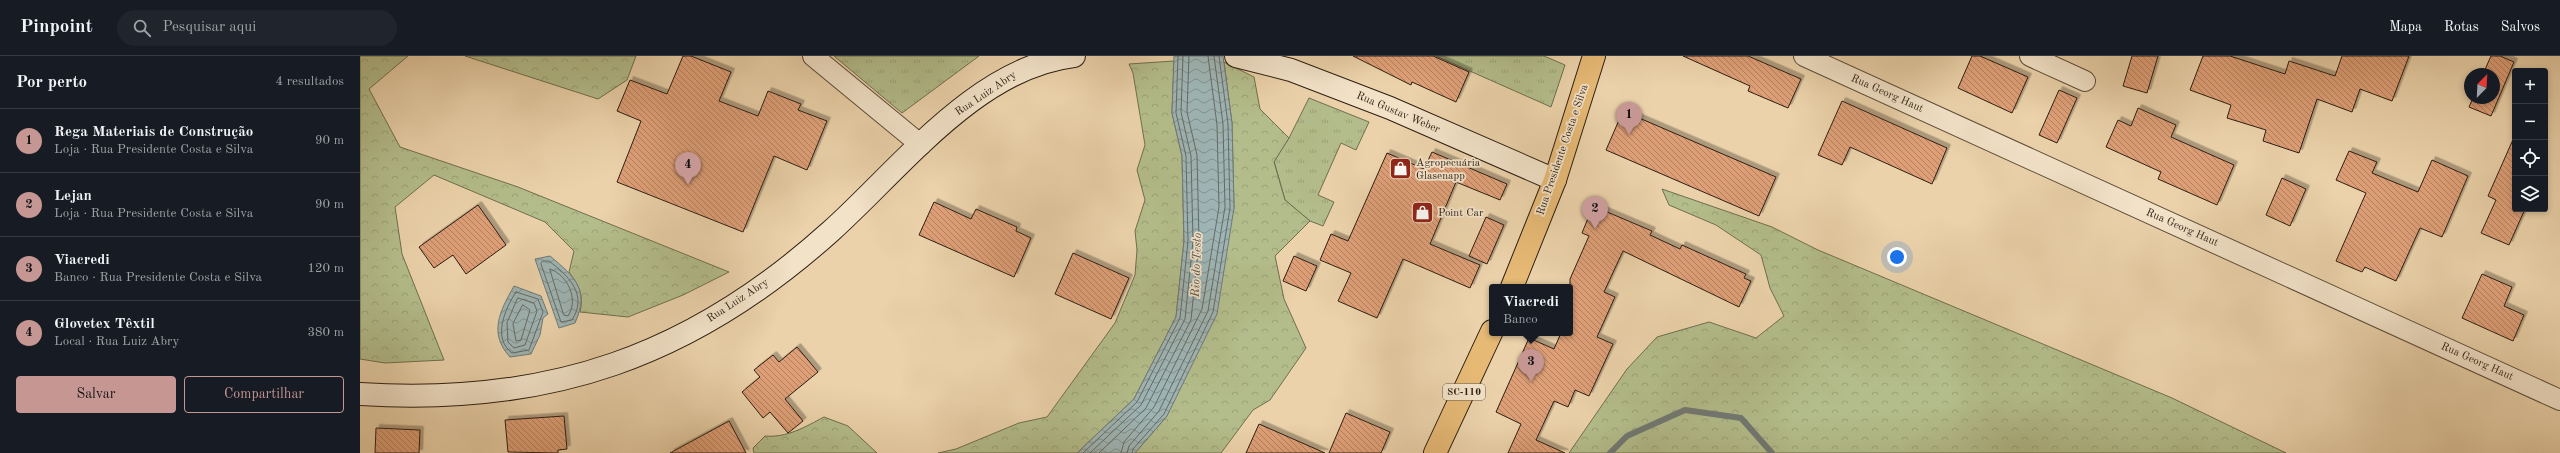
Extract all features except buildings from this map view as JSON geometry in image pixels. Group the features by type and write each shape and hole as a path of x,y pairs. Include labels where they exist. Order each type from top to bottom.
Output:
{"main road":[{"name":"Rua Presidente Costa e Silva","path":"1513,284 1555,180 1594,56"},
{"name":"SC-110","path":"1435,453 1490,336"}],"street":[{"path":"813,56 921,145"},
{"path":"1051,57 1074,56"},
{"name":"Rua Gustav Weber","path":"1236,56 1291,70 1390,108 1555,180"},
{"name":"Rua Georg Haut","path":"1804,56 2560,400"},
{"path":"2030,56 2085,80"},
{"name":"Rua Luiz Abry","path":"360,394 414,397 502,391 582,376 622,363 662,346 712,318 801,257 955,114 1017,72 1051,57"}],"green space":[{"path":"360,56 408,56 369,89 400,147 518,187 729,272 683,295 628,317 580,312 580,291 569,272 574,251 545,222 434,175 395,207 402,254 444,360 385,363 360,359"},
{"path":"465,56 636,56 627,80 598,99"},
{"path":"834,56 979,56 902,113"},
{"path":"1436,56 1544,56 1565,65 1551,107"},
{"path":"1174,61 1172,113 1182,156 1184,241 1176,317 1134,399 1077,453 938,453 956,449 1019,423 1047,417 1115,323 1135,275 1137,250 1135,231 1145,200 1137,170 1145,145 1133,73 1129,64"},
{"path":"1224,62 1254,77 1260,109 1289,138 1274,162 1285,200 1310,221 1275,256 1284,299 1306,348 1270,400 1253,410 1221,453 1135,453 1167,416 1234,208 1232,123"},
{"path":"1309,98 1369,122 1356,150 1341,143 1318,195 1334,202 1323,226 1310,221 1285,200 1274,161 1289,138"},
{"path":"1662,189 1772,227 1818,250 2172,398 2286,453 1569,453 1627,369 1657,337 1709,322 1756,338 1784,316 1770,288 1761,255 1716,225 1669,205"},
{"path":"824,417 848,426 877,453 754,453 753,448 765,436 788,434"}],"water":[{"name":"Rio do Testo","path":"1174,56 1223,56 1232,123 1234,208 1217,314 1167,416 1135,453 1077,453 1134,399 1176,317 1184,241 1182,156 1172,113"},
{"path":"550,256 573,278 578,285 580,293 581,302 575,323 559,328 535,259"},
{"path":"514,286 541,296 548,314 543,318 540,335 531,354 510,357 503,348 499,339 498,322 504,304"}],"waterway":[{"path":"1610,453 1627,436 1685,410 1741,418 1772,453"}],"place":[{"name":"Rega Materiais de Construção","path":"1629,135"},
{"name":"Agropecuária Glasenapp","path":"1401,169"},
{"name":"Glovetex Têxtil","path":"688,185"},
{"name":"Point Car","path":"1423,213"},
{"name":"Lejan","path":"1595,229"},
{"name":"Viacredi","path":"1531,382"}]}
